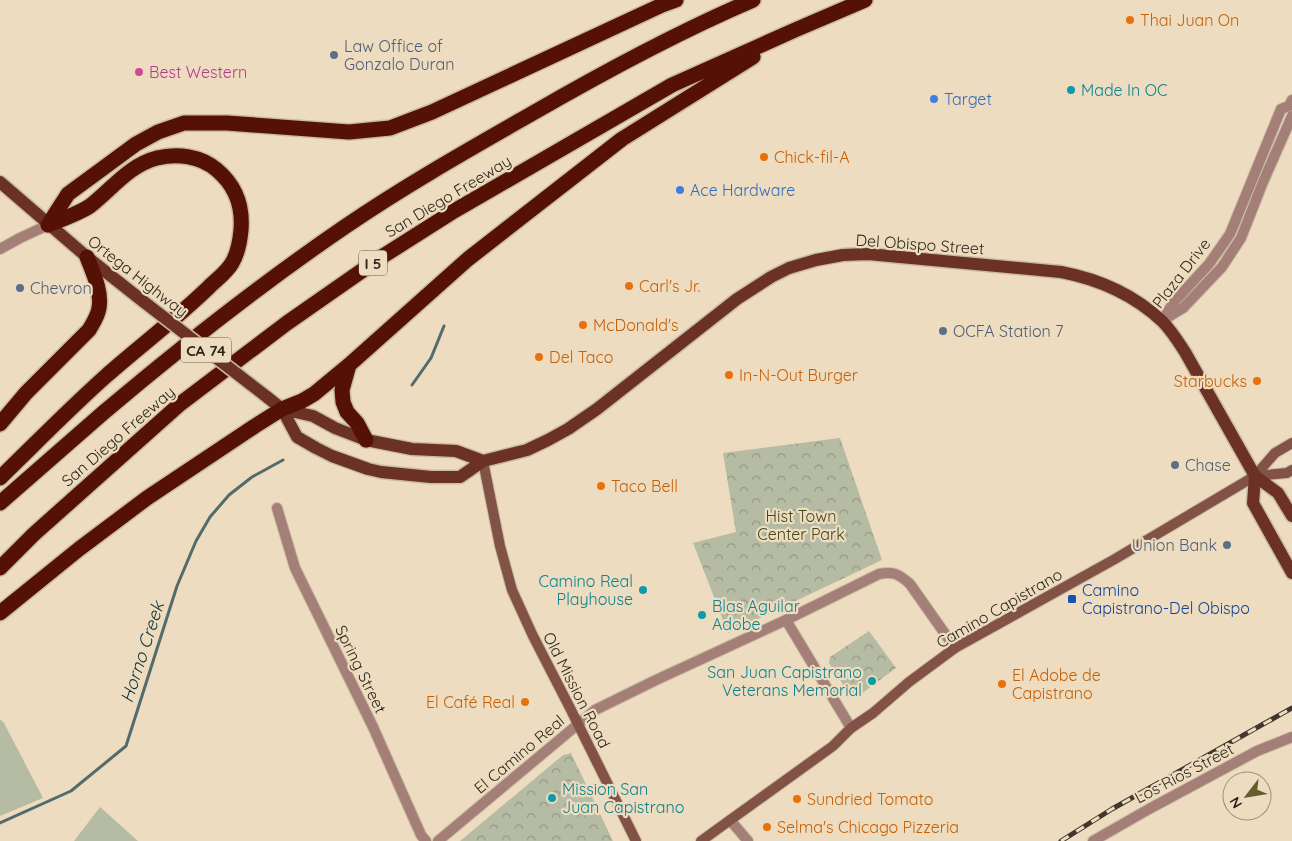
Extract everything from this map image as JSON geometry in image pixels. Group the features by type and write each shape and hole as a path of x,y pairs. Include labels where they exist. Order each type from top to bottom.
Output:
{"highway":[{"path":"48,225 68,194 136,144 158,132 184,123 218,123 349,132 390,128 432,112 676,0"},
{"name":"San Diego Freeway","path":"0,503 156,369 263,284 347,226 437,167 574,89 712,17 753,0"},
{"name":"San Diego Freeway","path":"0,568 34,534 180,404 286,323 383,256 454,211 672,85 865,0"},
{"path":"0,613 79,548 140,504 255,426 282,409 314,394 468,259 622,139 795,30"},
{"path":"0,478 105,377 223,273 232,263 240,244 242,217 239,201 225,176 211,165 198,159 170,156 156,158 139,166 119,179 88,207 48,225"},
{"path":"0,424 26,393 89,330 95,320 99,308 99,289 87,257"},
{"path":"349,365 342,390 343,402 347,412 357,423 366,440"}],"main road":[{"name":"Ortega Highway","path":"0,182 87,257 282,409 297,436 316,448 368,469 410,476 460,477 484,461"},
{"name":"Del Obispo Street","path":"484,461 527,450 568,430 753,287 771,277 789,268 830,257 876,254 1062,272 1087,278 1121,292 1136,301 1162,321 1172,332 1255,476 1278,493 1292,516"},
{"name":"Ortega Highway","path":"282,409 313,416 347,434 366,440 412,449 456,451 484,461"},
{"name":"Camino Capistrano","path":"701,841 833,746 851,728 873,713 909,682 955,648 1115,559 1255,476 1276,453 1292,443"},
{"name":"Old Mission Road","path":"484,461 500,546 512,590 533,636 636,841"},
{"name":"Camino Capistrano","path":"1255,476 1287,473 1292,470"},
{"path":"1255,476 1252,503 1292,573"}],"street":[{"name":"Plaza Drive","path":"1162,321 1183,308 1222,267 1241,238 1291,108"},
{"path":"0,249 48,225"},
{"name":"Spring Street","path":"277,508 295,568 373,727 421,835 426,841"},
{"name":"El Camino Real","path":"438,841 598,708 879,574 895,574 910,584 955,648"},
{"path":"786,620 851,728"},
{"name":"Los Rios Street","path":"1093,841 1257,751 1292,737"},
{"path":"730,820 748,841"}],"green space":[{"name":"Hist Town Center Park","path":"840,438 882,560 728,633 693,543 736,532 723,453"},
{"path":"869,631 896,668 857,697 849,694 829,663 830,657"},
{"path":"0,719 4,723 43,798 0,816"},
{"name":"Mission San Juan Capistrano","path":"571,753 613,841 460,841 563,755"},
{"path":"100,807 138,841 74,841"}],"waterway":[{"name":"Horno Creek","path":"412,385 431,358 444,326"},
{"name":"Horno Creek","path":"0,823 71,791 126,746 177,586 196,541 210,517 229,495 252,477 283,460"}],"railway":[{"path":"1061,841 1112,809 1292,708"}],"place":[{"name":"Thai Juan On","path":"1130,20"},
{"name":"Law Office of Gonzalo Duran","path":"334,55"},
{"name":"Best Western","path":"139,72"},
{"name":"Made In OC","path":"1071,90"},
{"name":"Target","path":"934,99"},
{"name":"Chick-fil-A","path":"764,157"},
{"name":"Ace Hardware","path":"680,190"},
{"name":"Carl's Jr.","path":"629,286"},
{"name":"Chevron","path":"20,288"},
{"name":"McDonald's","path":"583,325"},
{"name":"OCFA Station 7","path":"943,331"},
{"name":"Del Taco","path":"539,357"},
{"name":"In-N-Out Burger","path":"729,375"},
{"name":"Starbucks","path":"1257,381"},
{"name":"Chase","path":"1175,465"},
{"name":"Taco Bell","path":"601,486"},
{"name":"Union Bank","path":"1227,545"},
{"name":"Camino Real Playhouse","path":"643,590"},
{"name":"Camino Capistrano-Del Obispo","path":"1072,599"},
{"name":"Blas Aguilar Adobe","path":"702,615"},
{"name":"San Juan Capistrano Veterans Memorial","path":"872,681"},
{"name":"El Adobe de Capistrano","path":"1002,684"},
{"name":"El Café Real","path":"525,702"},
{"name":"Mission San Juan Capistrano","path":"552,798"},
{"name":"Sundried Tomato","path":"797,799"},
{"name":"Selma's Chicago Pizzeria","path":"767,827"}]}
